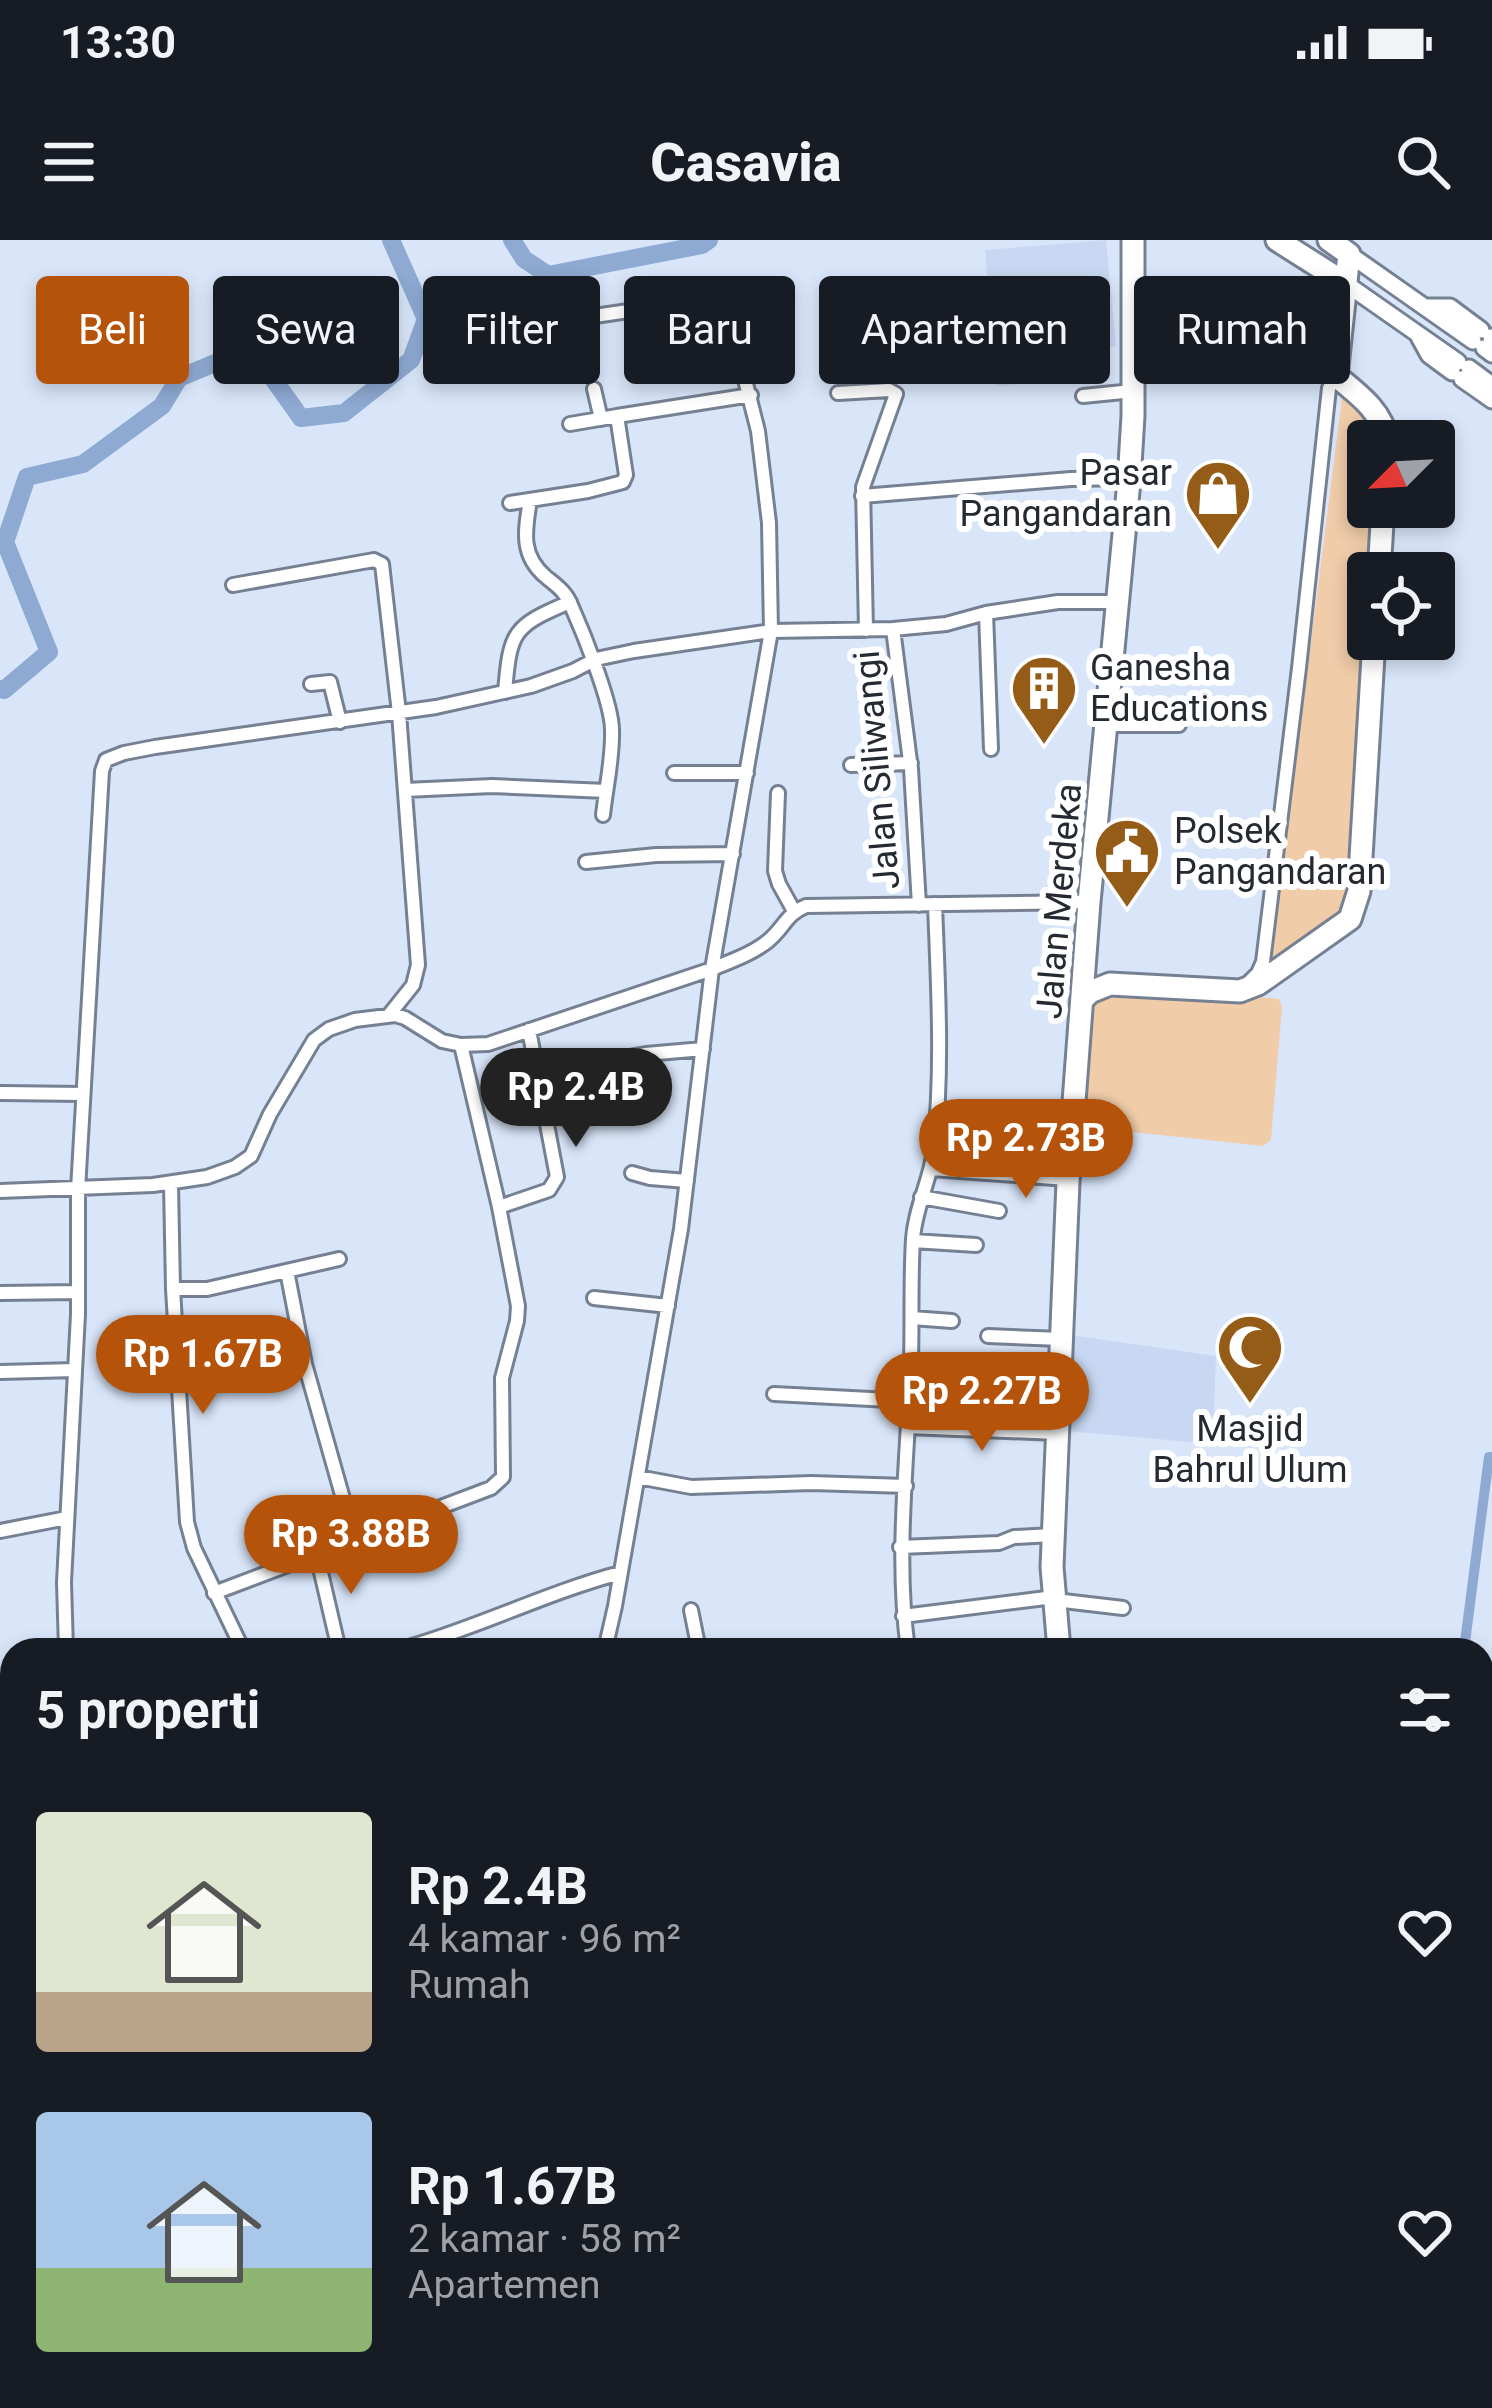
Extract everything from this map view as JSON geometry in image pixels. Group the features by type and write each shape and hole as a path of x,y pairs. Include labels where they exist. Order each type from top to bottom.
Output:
{"highway":[{"name":"Jalan Merdeka","path":"1057,1638 1052,1568 1069,1179 1084,955 1129,478 1133,240"},
{"path":"1277,240 1335,276"},
{"path":"1329,240 1349,254 1347,276"},
{"path":"1345,384 1380,420"},
{"path":"1083,999 1110,984 1240,991 1258,984 1350,919 1359,891 1373,660"},
{"path":"1084,955 1110,984"}],"street":[{"path":"1349,254 1425,307 1450,307 1486,341"},
{"path":"1350,286 1416,332 1429,356 1492,385"},
{"path":"600,315 725,299 758,431 769,523 771,631 712,969 668,1306 607,1638"},
{"path":"1460,370 1492,400"},
{"path":"1240,991 1263,962 1331,384"},
{"path":"594,389 601,418"},
{"path":"838,394 889,390 896,394 862,496 866,629"},
{"path":"1083,396 1132,392"},
{"path":"570,424 751,395"},
{"path":"510,503 623,482 626,475 617,416"},
{"path":"862,496 1129,478"},
{"path":"530,500 526,531 530,559 564,592 613,726 603,815"},
{"path":"233,585 380,561 399,713 417,971 413,985 389,1015"},
{"path":"66,1638 78,1190 106,760 124,752 399,713 505,692 634,651 771,631 893,629 946,624 1058,602 1118,602"},
{"path":"505,692 511,644 529,620 566,604"},
{"path":"986,613 991,749"},
{"name":"Jalan Siliwangi","path":"893,629 910,763 919,904"},
{"path":"311,684 330,682 340,722"},
{"path":"1106,725 1179,724"},
{"path":"851,765 910,763"},
{"path":"674,772 747,773"},
{"path":"405,790 492,786 606,791"},
{"path":"778,793 776,871 794,911"},
{"path":"1096,836 1141,837"},
{"path":"586,862 733,854"},
{"path":"0,1191 171,1183 235,1167 251,1156 314,1040 355,1020 389,1015 405,1018 442,1041 488,1044 712,969 758,949 794,911 806,906 1089,902"},
{"name":"Jalan Siliwangi","path":"906,1638 901,1547 913,1241 931,1169 937,1114 935,904"},
{"path":"499,1207 549,1190 556,1177 529,1030"},
{"path":"214,1593 490,1488 503,1477 502,1378 518,1313 461,1045"},
{"path":"562,1069 704,1049"},
{"path":"0,1094 83,1094"},
{"path":"931,1169 1069,1179"},
{"path":"632,1173 687,1180"},
{"path":"171,1183 187,1522 194,1548 237,1638"},
{"path":"921,1197 999,1211"},
{"path":"913,1241 976,1245"},
{"path":"173,1289 207,1289 339,1258"},
{"path":"287,1271 305,1364 355,1540"},
{"path":"0,1293 78,1292"},
{"path":"594,1298 668,1306"},
{"path":"912,1318 952,1322"},
{"path":"988,1336 1061,1339"},
{"path":"0,1372 75,1370"},
{"path":"774,1394 1059,1398"},
{"path":"908,1427 1058,1433"},
{"path":"638,1477 691,1487 906,1486"},
{"path":"0,1531 67,1519"},
{"path":"901,1547 999,1543 1014,1537 1053,1535"},
{"path":"317,1555 336,1638"},
{"path":"440,1638 566,1588 620,1573"},
{"path":"903,1616 1055,1598 1123,1608"},
{"path":"691,1610 697,1638"}],"shaded area":[{"path":"1106,240 1109,276 987,276 985,250"},
{"path":"1110,282 1116,346 1110,347"},
{"path":"1343,391 1373,420 1347,420 1347,528 1372,528 1370,552 1347,552 1347,660 1363,660 1348,896 1324,925 1270,962"},
{"path":"1100,992 1279,999 1271,1140 1263,1146 1085,1127 1094,1000"},
{"path":"1070,1335 1216,1356 1213,1444 1066,1431"}],"waterway":[{"path":"0,689 49,652 5,542 27,477 83,464 162,406 179,378 227,358 264,366 301,418 344,413 411,360 426,319 391,240"},
{"path":"512,240 524,259 548,275 709,240"},
{"path":"1466,1638 1492,1457"}],"place":[{"name":"Pasar Pangandaran","path":"1218,552"},
{"name":"Ganesha Educations","path":"1044,747"},
{"name":"Polsek Pangandaran","path":"1127,910"},
{"name":"Masjid Bahrul Ulum","path":"1250,1406"}]}
